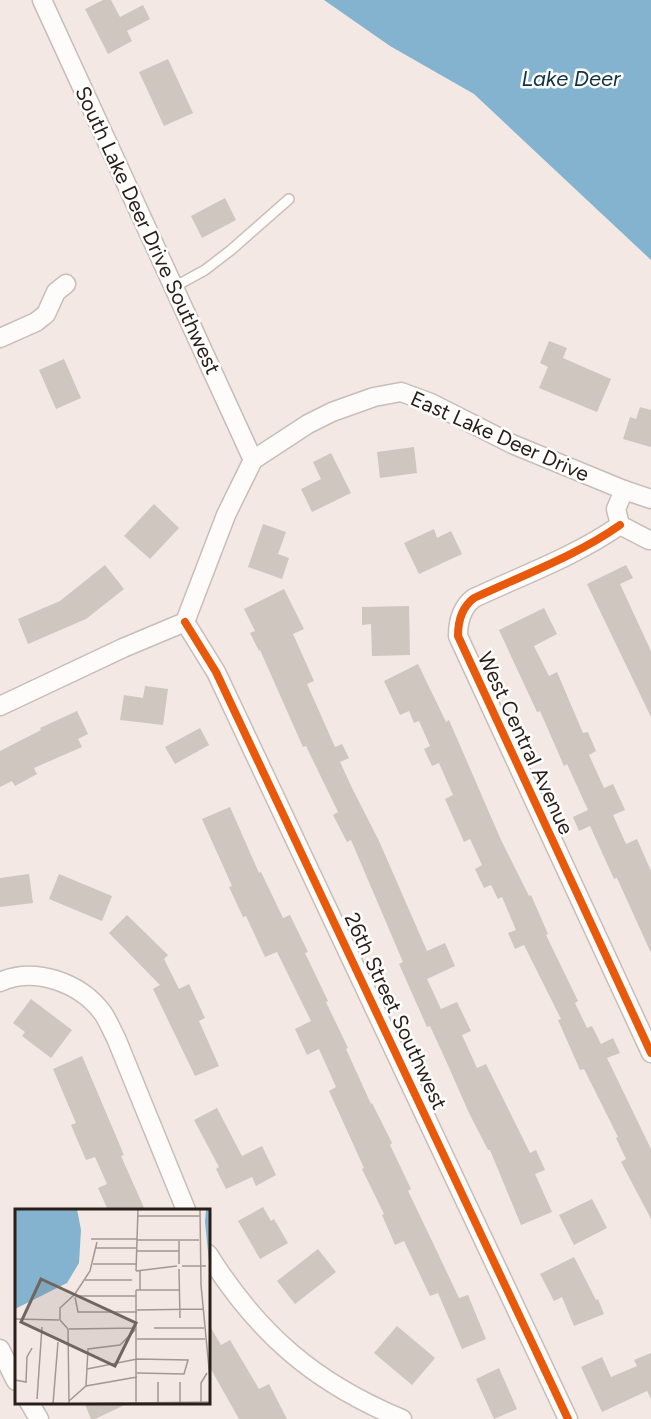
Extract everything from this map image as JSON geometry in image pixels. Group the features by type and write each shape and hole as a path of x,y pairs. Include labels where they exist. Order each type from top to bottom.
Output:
{"street":[{"name":"South Lake Deer Drive Southwest","path":"42,0 253,460"},
{"path":"0,338 36,322 46,314 56,292 66,284"},
{"name":"East Lake Deer Drive","path":"253,460 308,424 332,412 374,397 401,392 431,403 512,444 651,499"},
{"path":"0,706 123,648 185,622 226,515 253,460"},
{"path":"624,490 616,509 620,525 650,541"},
{"name":"West Central Avenue","path":"620,525 578,549 474,598 469,602 458,621 458,636 651,1053"},
{"name":"26th Street Southwest","path":"185,622 216,672 568,1419"},
{"path":"0,982 17,977 41,977 67,984 89,999 103,1013 116,1038 186,1209"},
{"path":"210,1257 257,1322 289,1352 340,1389 402,1419"},
{"path":"0,1349 15,1379"},
{"path":"30,1404 39,1419"}],"lane":[{"path":"174,287 205,270 289,199"}],"water":[{"name":"Lake Deer","path":"324,0 651,0 651,260 474,94 390,46"}],"building":[{"path":"103,0 111,0 120,17 143,5 150,19 127,31 132,41 108,54 85,9"},
{"path":"168,59 193,113 164,126 139,72"},
{"path":"225,198 236,220 202,238 191,216"},
{"path":"549,341 567,348 563,358 611,379 597,412 539,388 548,367 540,363"},
{"path":"64,359 81,398 56,409 39,370"},
{"path":"640,407 651,410 651,447 623,439 630,417 636,419"},
{"path":"414,447 417,473 380,478 377,452"},
{"path":"331,453 351,493 312,512 301,489 321,479 313,462"},
{"path":"154,504 179,528 150,559 124,536"},
{"path":"263,524 286,532 278,554 289,558 282,579 248,567"},
{"path":"434,529 437,538 451,531 462,554 419,574 404,543"},
{"path":"105,565 124,589 86,619 28,644 18,619 60,601"},
{"path":"626,565 633,578 620,584 651,651 651,717 587,584"},
{"path":"284,589 304,629 293,634 314,681 307,684 335,747 342,744 349,758 340,762 379,841 427,951 445,943 455,966 427,979 441,1009 457,1002 471,1031 462,1035 477,1068 486,1064 530,1153 536,1150 545,1170 535,1174 552,1212 521,1225 490,1150 469,1113 399,964 403,962 351,840 347,842 333,815 338,812 306,746 303,747 260,650 250,633 255,631 244,609"},
{"path":"409,606 410,655 372,656 371,624 362,625 362,607"},
{"path":"544,608 557,634 534,646 549,676 557,672 583,733 588,732 596,751 589,755 604,788 613,784 625,810 613,815 626,844 637,839 651,871 651,953 617,878 614,879 590,826 579,831 573,817 588,810 567,764 564,766 540,711 537,712 499,630"},
{"path":"418,664 446,722 449,720 501,840 529,896 531,895 548,934 546,935 578,1001 575,1003 587,1028 592,1026 601,1044 613,1038 620,1053 607,1058 651,1149 651,1219 621,1162 626,1159 616,1138 618,1137 584,1069 580,1070 558,1020 561,1019 524,945 515,949 508,933 516,930 502,897 498,899 491,885 484,888 475,869 482,865 470,839 464,842 445,799 453,795 439,763 432,766 424,749 430,746 419,721 414,723 409,711 400,715 384,681"},
{"path":"145,686 168,689 163,725 120,720 124,695 143,698"},
{"path":"77,711 88,734 78,739 82,747 34,768 37,774 15,786 12,781 0,787 0,751 41,730 40,728"},
{"path":"200,728 209,745 175,764 165,747"},
{"path":"230,807 259,873 261,872 283,918 290,915 308,952 305,953 328,1001 326,1002 348,1048 346,1049 392,1143 390,1145 411,1189 408,1191 459,1298 468,1295 486,1339 462,1349 438,1293 430,1296 404,1241 395,1245 382,1215 384,1214 329,1091 336,1087 319,1049 307,1055 295,1029 311,1021 277,952 265,957 246,916 243,917 229,887 232,886 202,819"},
{"path":"29,874 33,903 0,907 0,878"},
{"path":"59,874 112,896 102,921 49,899"},
{"path":"127,915 168,955 164,959 179,989 189,984 205,1018 199,1021 219,1066 195,1076 153,989 160,985 109,933"},
{"path":"31,999 72,1030 51,1058 22,1036 25,1032 13,1023"},
{"path":"82,1056 145,1209 108,1209 98,1188 107,1184 95,1157 86,1160 71,1125 76,1123 53,1069"},
{"path":"217,1108 242,1156 262,1146 276,1175 256,1186 252,1177 226,1189 216,1169 219,1167 194,1120"},
{"path":"592,1199 607,1228 574,1245 559,1215"},
{"path":"263,1207 271,1221 274,1219 288,1243 260,1259 238,1221"},
{"path":"318,1249 336,1272 295,1304 277,1281"},
{"path":"574,1257 604,1314 574,1326 562,1297 554,1301 540,1274"},
{"path":"210,1326 221,1345 230,1340 259,1389 269,1384 287,1419 239,1419 210,1368"},
{"path":"397,1326 435,1358 412,1385 374,1353"},
{"path":"651,1353 651,1399 647,1391 602,1412 581,1367 602,1357 611,1377 637,1366 634,1360"},
{"path":"499,1368 517,1409 494,1419 476,1379"},
{"path":"85,1404 127,1404 95,1419 91,1419"}],"cycle path":[{"path":"620,525 567,556 474,598 466,606 462,615 458,636 651,1053"},
{"path":"185,622 216,672 568,1419"}]}
